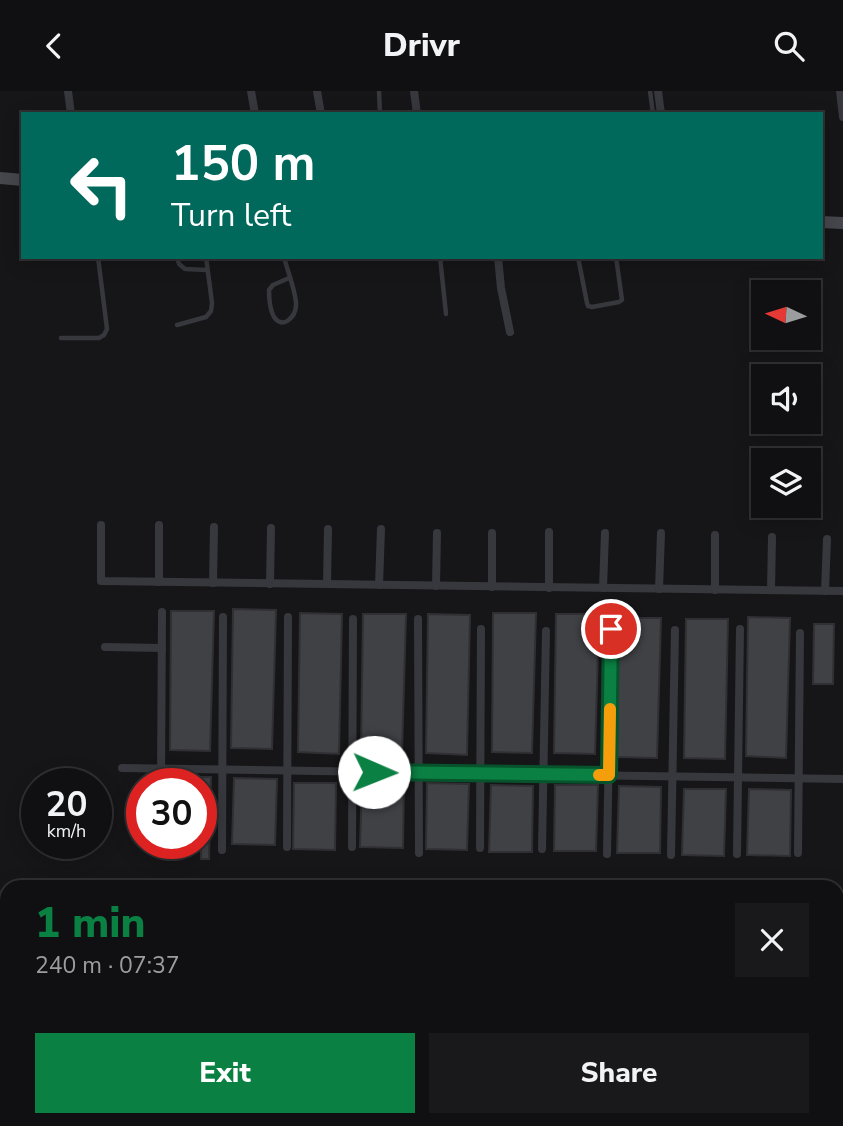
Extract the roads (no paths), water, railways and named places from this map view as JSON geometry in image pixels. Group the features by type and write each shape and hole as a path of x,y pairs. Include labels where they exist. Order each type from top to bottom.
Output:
{"main road":[{"path":"0,179 21,180"},
{"path":"823,222 843,223"}],"street":[{"path":"68,91 71,112"},
{"path":"251,91 255,112"},
{"path":"317,91 321,112"},
{"path":"414,91 417,112"},
{"path":"658,91 661,112"},
{"path":"840,91 843,117"},
{"path":"498,259 500,288 510,332"},
{"path":"101,525 101,581 843,591"},
{"path":"159,525 159,582"},
{"path":"213,583 214,527"},
{"path":"270,584 271,528"},
{"path":"327,585 328,529"},
{"path":"379,585 381,529"},
{"path":"549,531 549,587"},
{"path":"436,586 437,533"},
{"path":"492,533 492,587"},
{"path":"603,588 605,533"},
{"path":"659,589 662,533"},
{"path":"715,535 715,590"},
{"path":"771,590 772,537"},
{"path":"825,591 827,539"},
{"path":"161,768 162,612"},
{"path":"222,850 223,617"},
{"path":"287,847 288,617"},
{"path":"352,847 354,619"},
{"path":"418,619 419,853"},
{"path":"480,848 481,629"},
{"path":"607,854 611,629"},
{"path":"737,854 740,629"},
{"path":"671,855 676,630"},
{"path":"542,849 546,631"},
{"path":"798,853 800,633"},
{"path":"104,647 162,648"},
{"path":"122,768 126,768"},
{"path":"217,770 843,779"}],"lane":[{"path":"379,91 380,112"},
{"path":"650,91 653,112"},
{"path":"61,338 99,338 107,329 98,259"},
{"path":"178,259 185,269 207,270"},
{"path":"177,325 206,317 211,311 206,259"},
{"path":"284,259 296,307 294,315 283,323 273,315 269,290 273,285 289,278"},
{"path":"440,259 446,314"},
{"path":"578,259 587,303 592,307 622,300 615,259"}]}
